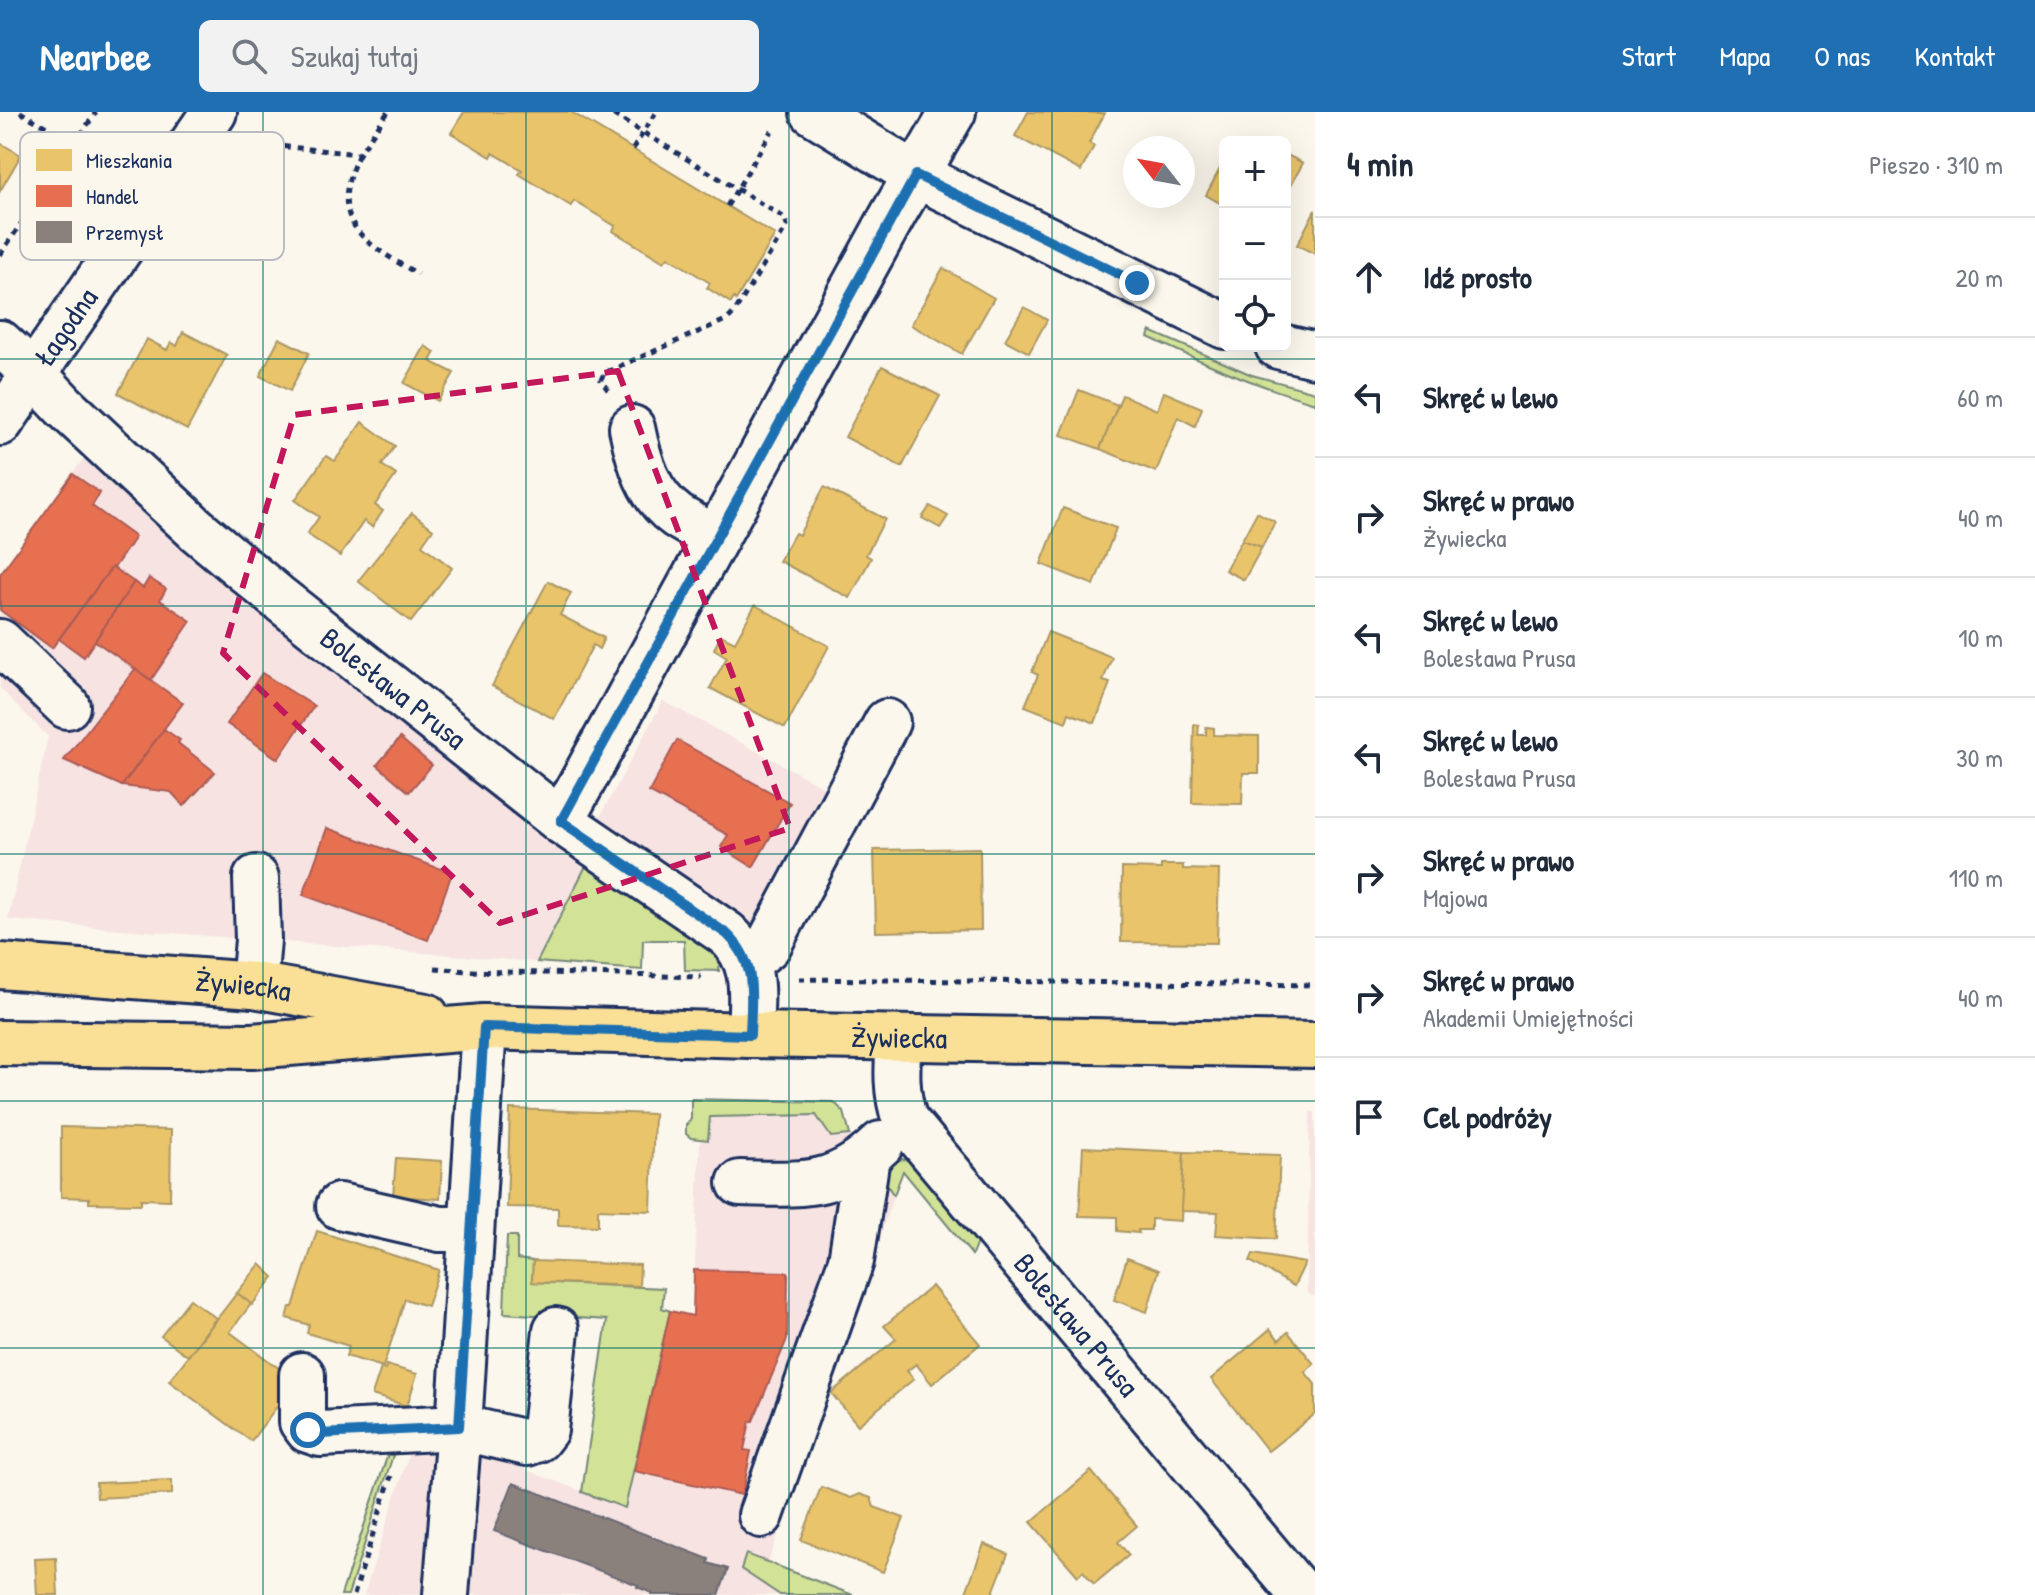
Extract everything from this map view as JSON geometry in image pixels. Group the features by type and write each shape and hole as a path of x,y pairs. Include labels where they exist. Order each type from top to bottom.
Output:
{"main road":[{"name":"Żywiecka","path":"0,966 254,985 484,1027"},
{"name":"Żywiecka","path":"0,1043 252,1046 484,1027 1315,1045"}],"street":[{"path":"561,821 953,112"},
{"path":"796,117 1219,323"},
{"name":"Łagodna","path":"0,423 34,374 124,260"},
{"name":"Bolesława Prusa","path":"0,343 197,530 561,821 727,934 737,944 749,970"},
{"path":"1291,349 1315,355"},
{"path":"632,428 640,464 654,492 676,515 716,538"},
{"path":"0,642 67,706"},
{"path":"750,1035 749,970 768,946 887,722"},
{"path":"254,985 258,940 256,878"},
{"path":"446,1595 484,1027"},
{"name":"Bolesława Prusa","path":"899,1038 897,1086 905,1120 1302,1595"},
{"path":"740,1183 807,1184 836,1176 867,1157 905,1120"},
{"path":"761,1515 851,1261 867,1157"},
{"path":"339,1206 440,1229 471,1229"},
{"path":"302,1375 302,1422 308,1430 320,1434 406,1430 458,1439 527,1443 538,1439 545,1430 556,1330"}],"path":[{"path":"20,112 55,132"},
{"path":"82,132 96,112"},
{"path":"388,112 359,154 350,173 346,192 348,214 365,239 418,274"},
{"path":"601,380 604,373 728,319 787,226 785,218 609,112"},
{"path":"633,149 656,112"},
{"path":"727,206 737,188 796,117"},
{"path":"228,128 248,132"},
{"path":"284,139 359,154"},
{"path":"0,255 20,225"},
{"path":"422,967 467,971 749,970 1315,985"},
{"path":"354,1595 406,1430"}],"highlighted area":[{"path":"618,371 790,828 500,923 223,653 294,415"}],"shaded area":[{"path":"91,451 591,856 537,962 8,920 48,737 0,688 0,574"},
{"path":"663,701 831,791 751,935 596,824"},
{"path":"1310,1112 1315,1112 1315,1297 1307,1293"},
{"path":"816,1115 831,1137 850,1135 887,1169 887,1187 894,1195 768,1563 853,1595 364,1595 411,1447 485,1454 625,1508 670,1311 693,1315 701,1117"}],"green space":[{"path":"1150,331 1252,375 1315,392 1315,403 1251,382 1189,356 1148,337"},
{"path":"591,856 720,952 719,971 685,970 684,940 643,940 642,970 537,962"},
{"path":"691,1099 834,1102 844,1112 850,1135 831,1137 816,1115 710,1117 708,1140 691,1138 686,1134 686,1125 691,1119"},
{"path":"902,1159 910,1160 978,1240 972,1255 903,1171 894,1195 890,1190 886,1174 891,1165"},
{"path":"507,1236 517,1236 517,1259 533,1261 532,1282 664,1288 662,1308 670,1311 625,1508 582,1492 607,1320 504,1313"},
{"path":"390,1448 395,1449 348,1595 341,1595"},
{"path":"746,1554 853,1595 780,1595 741,1569"}],"building: Mieszkania":[{"path":"464,112 571,112 775,235 736,300 734,298 731,303 707,288 710,283 668,257 664,262 613,231 615,226 574,201 571,206 519,174 522,170 493,153 491,157 451,133"},
{"path":"1028,112 1105,113 1089,143 1094,146 1081,171 1015,136"},
{"path":"0,143 20,157 0,191"},
{"path":"1291,157 1303,163 1291,185"},
{"path":"1219,170 1219,203 1206,195"},
{"path":"1315,210 1315,254 1297,245"},
{"path":"943,268 994,298 962,354 911,325"},
{"path":"1024,307 1047,320 1029,353 1005,340"},
{"path":"183,332 227,355 187,430 118,393 147,339 167,350 171,342 177,346"},
{"path":"279,338 309,353 290,391 260,376"},
{"path":"425,346 435,352 430,361 454,373 438,401 404,383"},
{"path":"882,366 940,396 902,467 845,437"},
{"path":"1079,390 1118,405 1100,449 1061,435"},
{"path":"1164,392 1202,408 1195,426 1178,417 1156,472 1100,449 1122,395 1157,410"},
{"path":"362,422 395,446 382,465 396,475 375,505 383,511 372,527 364,521 340,556 307,534 319,517 295,500 326,456 335,461"},
{"path":"824,487 885,519 866,555 871,558 850,598 779,561 795,533 799,535"},
{"path":"930,506 948,516 940,528 922,518"},
{"path":"1063,508 1116,528 1094,585 1041,564"},
{"path":"1257,512 1275,522 1262,547 1242,540"},
{"path":"412,513 433,529 422,545 452,568 411,622 358,581"},
{"path":"1242,540 1262,547 1244,580 1225,570"},
{"path":"548,581 571,593 560,615 604,638 599,649 593,645 554,719 492,686"},
{"path":"755,605 829,646 785,728 710,688 727,657 714,649 721,635 735,642"},
{"path":"1048,632 1112,657 1103,681 1110,683 1095,723 1069,713 1066,722 1025,706 1038,675 1032,672"},
{"path":"1194,724 1199,725 1198,735 1206,735 1206,727 1214,728 1214,735 1259,736 1259,773 1243,773 1242,804 1192,803"},
{"path":"980,848 981,930 876,932 874,850"},
{"path":"1161,865 1219,870 1217,943 1121,942 1122,868 1161,869"},
{"path":"510,1109 654,1114 651,1211 598,1209 598,1226 558,1225 558,1208 507,1207"},
{"path":"61,1127 171,1130 170,1200 141,1199 141,1204 89,1203 89,1198 61,1197"},
{"path":"1083,1147 1184,1152 1181,1221 1151,1219 1151,1230 1138,1230 1139,1233 1117,1231 1117,1217 1079,1216"},
{"path":"1184,1152 1280,1155 1276,1239 1216,1235 1218,1212 1181,1211"},
{"path":"396,1158 442,1161 440,1199 393,1196"},
{"path":"317,1231 439,1270 427,1306 405,1299 383,1367 346,1356 349,1346 307,1333 309,1325 287,1318"},
{"path":"1253,1254 1305,1263 1294,1286 1250,1261"},
{"path":"1127,1258 1159,1270 1147,1312 1114,1300"},
{"path":"533,1261 640,1265 639,1286 532,1282"},
{"path":"260,1264 274,1277 252,1305 237,1293"},
{"path":"932,1286 980,1344 932,1384 916,1364 907,1371 914,1379 858,1425 831,1393 896,1339 884,1326"},
{"path":"237,1293 251,1304 230,1332 296,1381 251,1441 169,1381"},
{"path":"190,1299 216,1318 188,1356 161,1336"},
{"path":"1270,1329 1279,1340 1288,1332 1314,1364 1305,1372 1315,1384 1315,1414 1268,1451 1211,1379"},
{"path":"386,1365 417,1374 407,1406 372,1395 381,1368 385,1370"},
{"path":"1091,1471 1137,1526 1118,1542 1129,1555 1094,1584 1083,1571 1078,1576 1031,1522"},
{"path":"172,1480 172,1494 97,1498 96,1483"},
{"path":"821,1487 851,1498 860,1494 871,1498 874,1507 904,1518 883,1572 801,1540"},
{"path":"984,1544 1008,1554 992,1595 965,1595"},
{"path":"56,1558 58,1595 37,1595 35,1559"}],"building: Handel":[{"path":"73,474 100,493 92,506 135,537 52,648 0,610 0,574"},
{"path":"112,567 134,582 84,657 59,639"},
{"path":"149,578 166,589 160,600 191,621 151,680 95,641 134,582 143,588"},
{"path":"135,669 183,703 122,786 64,760"},
{"path":"262,673 314,706 278,759 227,724"},
{"path":"164,729 215,772 184,806 171,792 122,786"},
{"path":"400,738 432,765 409,792 377,765"},
{"path":"677,740 790,803 753,867 721,847 728,835 649,792"},
{"path":"327,828 452,873 428,940 303,895"},
{"path":"694,1270 788,1272 787,1339 753,1421 750,1421 744,1450 751,1451 742,1495 634,1471 670,1311 693,1316"}],"building: Przemysł":[{"path":"513,1483 728,1569 719,1595 652,1595 638,1585 494,1531"}],"route":[{"path":"308,1430 320,1434 459,1427 484,1027 750,1035 751,978 737,944 727,934 561,821 916,175 1137,283"}]}
